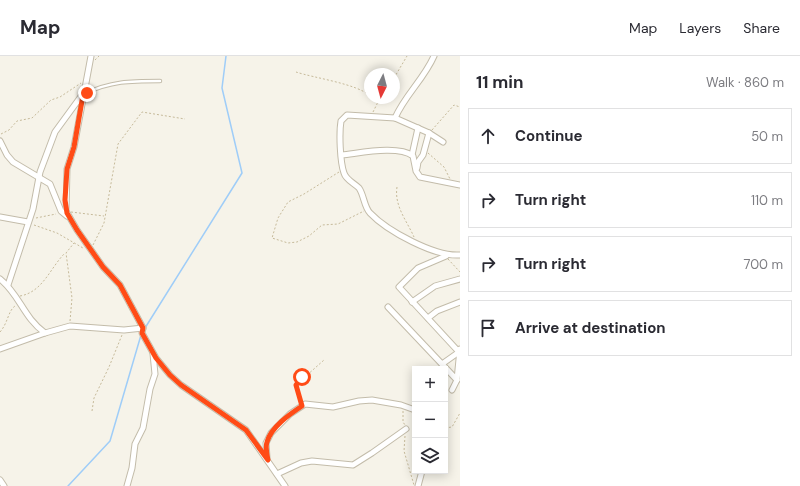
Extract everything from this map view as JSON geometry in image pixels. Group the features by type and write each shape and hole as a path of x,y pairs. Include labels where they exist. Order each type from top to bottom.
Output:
{"street":[{"path":"64,210 67,169 74,147 91,56"},
{"path":"395,118 404,99 420,79 434,56"},
{"path":"8,285 33,209 39,177 55,132 83,95"},
{"path":"443,142 429,133 395,118 370,116 347,115 342,118 339,135 345,176 360,190 369,213 394,231 416,243 447,255 460,255"},
{"path":"418,128 412,155 416,171 423,178 460,185"},
{"path":"416,171 418,162 424,152 429,133"},
{"path":"0,141 7,155 14,162 50,184 54,189 70,220 103,267 120,285 143,328 142,333 152,352 163,367 181,385 246,430 285,486"},
{"path":"342,155 390,151 412,155"},
{"path":"0,217 29,220"},
{"path":"447,255 422,266 399,285 399,287 460,350"},
{"path":"0,279 8,285 16,296 30,321 45,333"},
{"path":"412,302 434,286 460,279"},
{"path":"428,318 437,311 460,302"},
{"path":"388,307 408,330 457,380"},
{"path":"0,349 70,326 124,330 143,328"},
{"path":"442,364 460,350"},
{"path":"452,390 457,380 460,350"},
{"path":"127,486 132,468 135,444 143,428 143,419 151,382 155,374 152,352"},
{"path":"268,460 266,443 271,433 287,417 302,406 310,404 334,407 366,400 402,405 412,409"},
{"path":"277,474 301,463 312,461 353,465 406,429"},
{"path":"418,486 421,474"},
{"path":"0,480 4,486"}],"lane":[{"path":"83,95 97,87 117,82 160,81"}],"path":[{"path":"400,68 407,56"},
{"path":"296,72 364,92"},
{"path":"1,134 9,130 16,121 32,118 49,102 71,90 88,77"},
{"path":"370,116 377,104"},
{"path":"429,133 454,106 460,107"},
{"path":"29,220 93,251 102,228 118,144 126,136 140,113 144,112 185,119"},
{"path":"424,152 438,160 454,184"},
{"path":"343,168 327,181 288,202 278,218 272,238 288,243 297,242 309,236 322,226 338,224 359,215 367,208"},
{"path":"397,187 396,193 401,213 416,243"},
{"path":"29,220 53,215 64,210 104,216"},
{"path":"16,296 27,294 38,289 50,270 74,243"},
{"path":"66,253 72,298 70,326"},
{"path":"447,255 460,272"},
{"path":"0,332 7,324 12,308 21,304"},
{"path":"92,411 94,398 110,367 124,330"},
{"path":"302,406 297,384 312,368 324,360"},
{"path":"402,405 403,422 406,429 404,451 414,486"},
{"path":"448,427 452,426 460,413"}],"waterway":[{"path":"145,328 242,173 222,88 226,56"},
{"path":"68,486 110,441 141,335"}],"route":[{"path":"87,93 83,95 74,147 67,169 65,200 67,213 103,267 120,285 134,314 143,328 142,333 156,358 170,375 181,385 246,430 268,460 266,443 271,433 283,420 302,406 296,385 302,377"}]}
